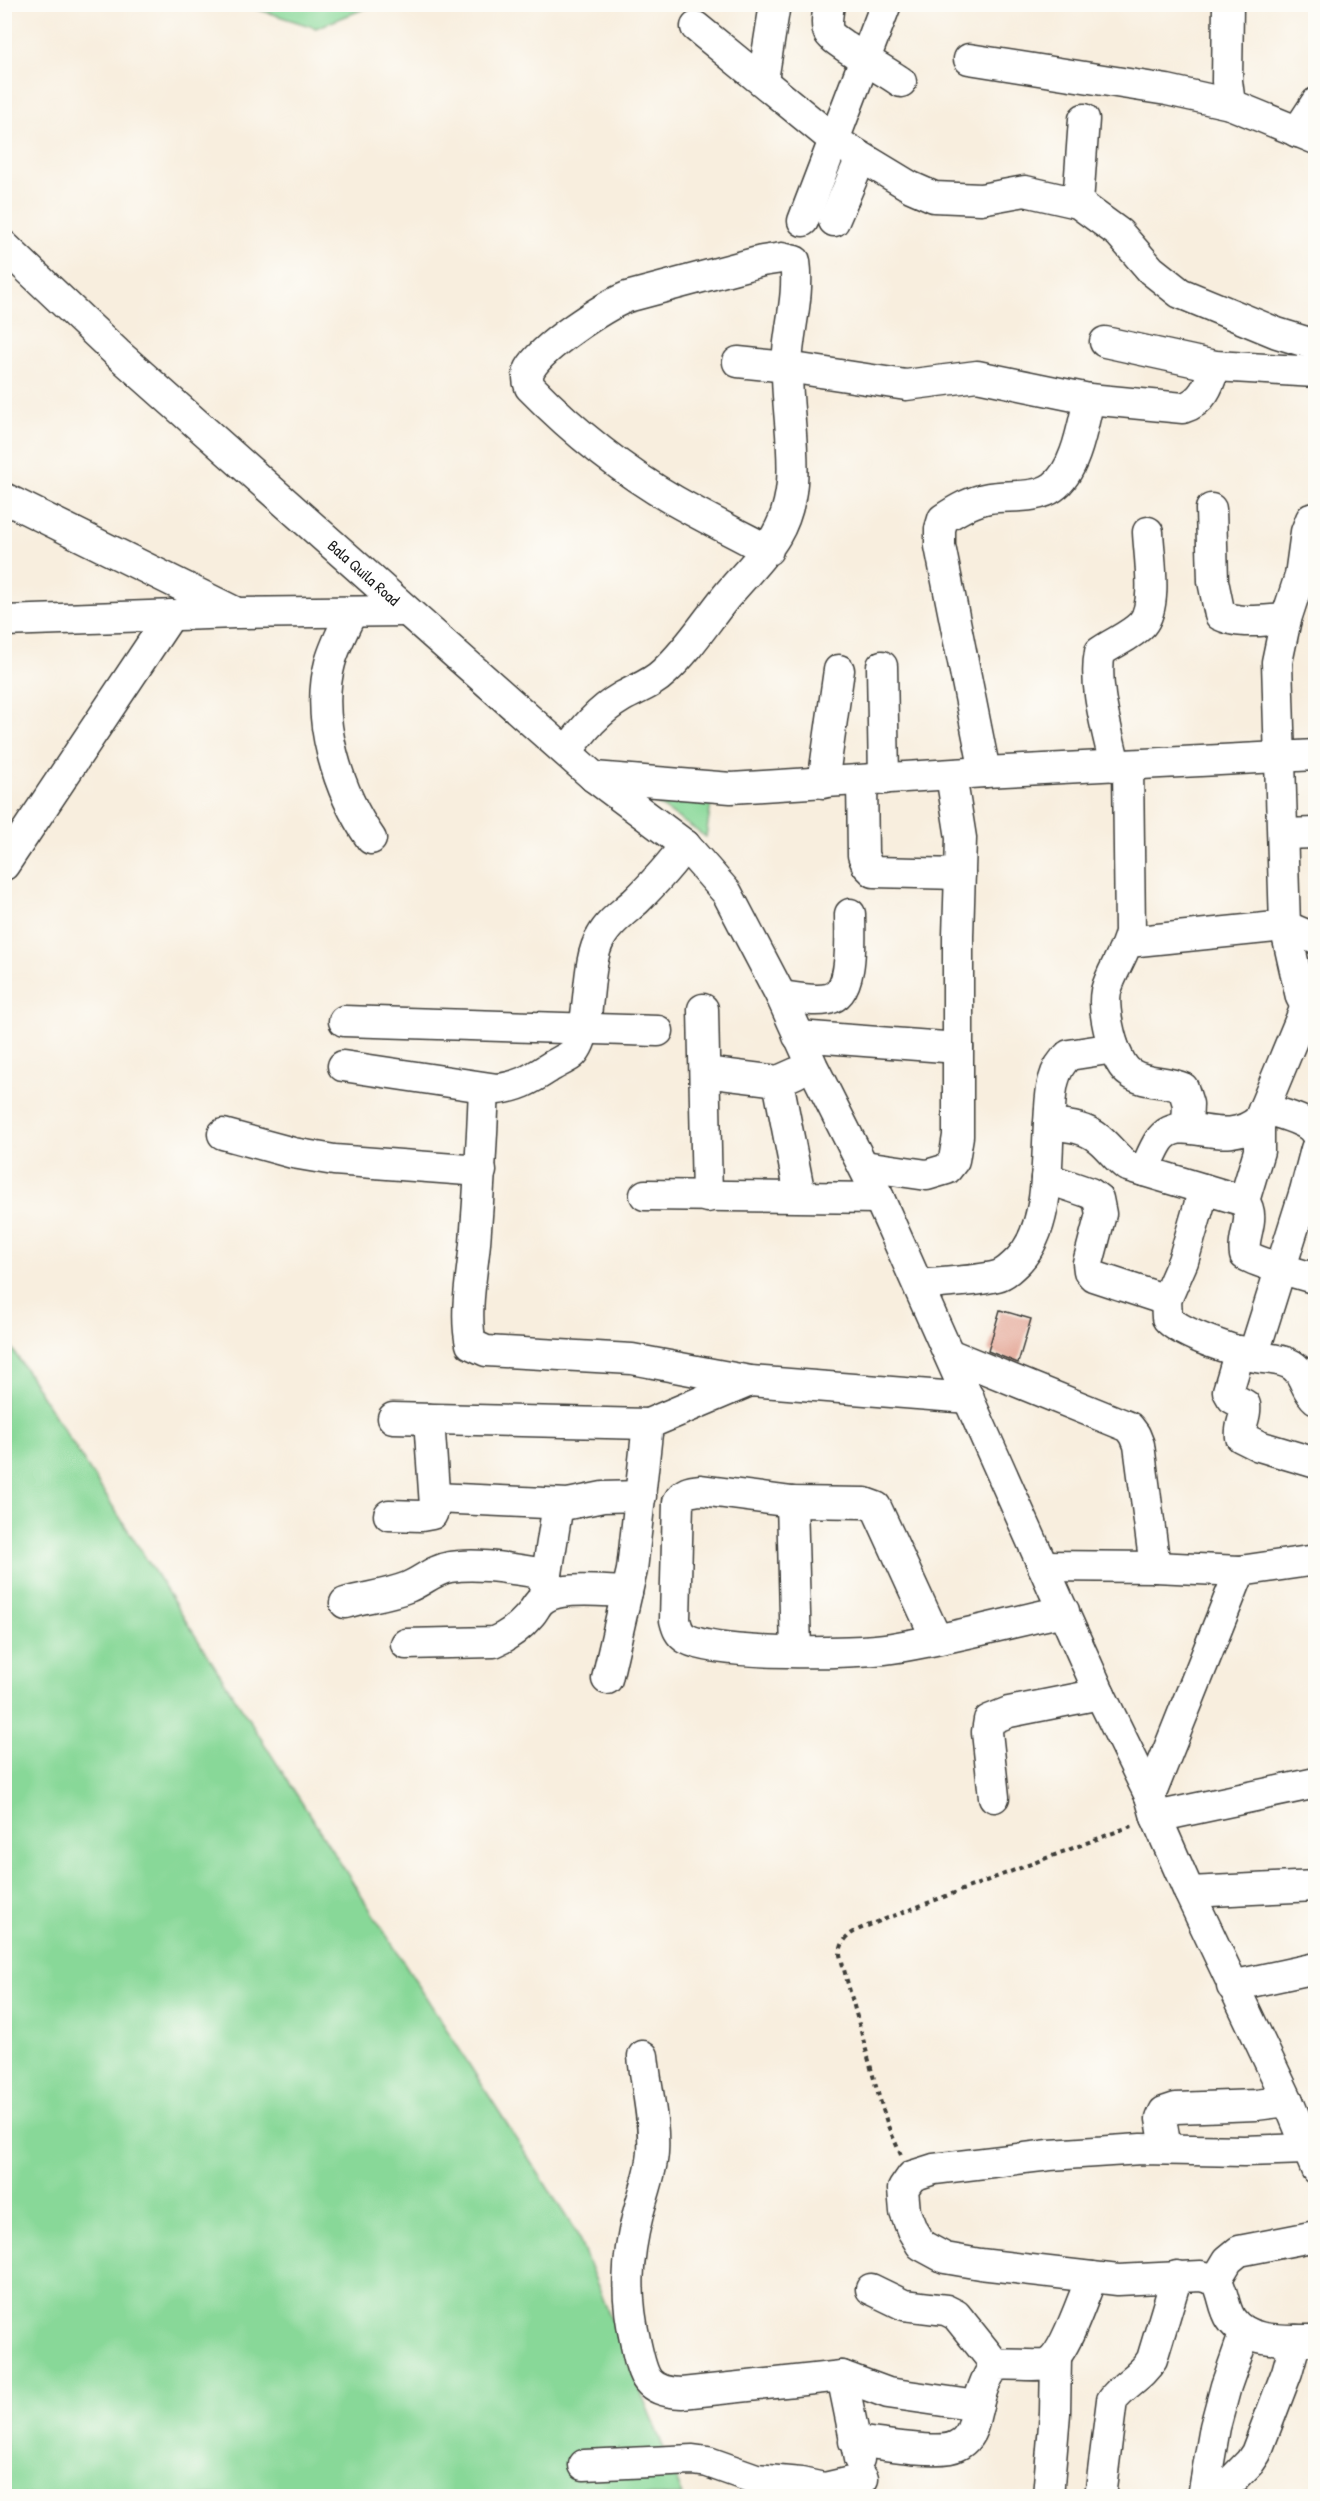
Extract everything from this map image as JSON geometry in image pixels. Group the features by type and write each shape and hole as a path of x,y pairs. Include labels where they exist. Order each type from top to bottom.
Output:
{"street":[{"path":"763,80 776,4"},
{"path":"829,4 827,20 829,34 836,42 866,58 901,82"},
{"path":"804,221 886,4"},
{"path":"1228,4 1227,81 1230,104"},
{"path":"696,27 835,141 911,187 934,197 981,199 1025,191 1078,202 1119,233 1151,270 1180,293 1277,333 1316,345"},
{"path":"969,59 1167,90 1230,104 1306,135 1316,103"},
{"path":"1078,202 1084,119"},
{"path":"834,221 861,158"},
{"name":"Bala Quila Road","path":"4,246 117,352 405,611 594,777 685,845 727,893 781,996 813,1067 879,1198 1100,1694 1153,1806 1189,1892 1288,2101 1311,2159"},
{"path":"567,751 595,717 622,697 652,682 664,672 768,550 784,522 792,485 793,462 787,367 797,277 795,261 782,258 762,261 670,284 608,305 552,347 530,370 528,380 530,387 557,414 612,460 674,500 768,550"},
{"path":"1106,342 1215,366 1316,372"},
{"path":"738,362 906,385 977,376 1089,399 1183,408 1192,405 1204,393 1215,366"},
{"path":"985,772 942,557 940,529 943,519 973,502 1040,493 1053,487 1070,463 1078,444 1089,399"},
{"path":"4,498 236,613"},
{"path":"1211,509 1213,581 1220,615 1237,621 1286,619"},
{"path":"1144,1171 1159,1141 1176,1129 1187,1127 1227,1134 1250,1127 1261,1114 1310,1017 1285,926 1283,834 1278,758 1277,662 1286,619 1300,576 1306,532 1311,519 1316,518"},
{"path":"1148,532 1151,597 1149,612 1143,623 1131,634 1100,652 1098,664 1098,680 1122,765 1131,918 1128,942 1106,989 1105,1006 1114,1048 1123,1066 1129,1073 1183,1088 1188,1104 1187,1127"},
{"path":"4,621 236,613 405,611"},
{"path":"352,612 336,643 330,663 325,698 326,714 329,739 348,802 355,817 371,839"},
{"path":"4,865 171,615"},
{"path":"882,666 873,780 863,855 867,865 874,873 960,874"},
{"path":"823,783 839,670"},
{"path":"594,777 731,788 985,772 1316,756"},
{"path":"864,1166 927,1175 947,1169 954,1160 957,1136 961,838 951,775"},
{"path":"1283,834 1316,833"},
{"path":"343,1066 484,1088 510,1088 528,1081 571,1054 579,1044 584,1027 595,947 603,933 616,919 670,867 685,845"},
{"path":"781,996 819,1000 831,999 838,994 845,983 848,970 850,914"},
{"path":"1128,942 1285,926 1316,939"},
{"path":"703,1009 707,1197"},
{"path":"344,1022 584,1027 658,1031"},
{"path":"798,1036 958,1048"},
{"path":"919,1285 998,1276 1025,1253 1036,1233 1046,1178 1049,1124 1056,1070 1069,1055 1114,1048"},
{"path":"705,1072 778,1081 813,1067"},
{"path":"778,1081 800,1195"},
{"path":"484,1088 481,1171 470,1304 471,1344 486,1351 633,1359 750,1381 969,1398"},
{"path":"1261,1114 1306,1124 1313,1128 1316,1134"},
{"path":"1261,1114 1258,1151 1244,1201 1250,1214 1243,1248 1245,1255 1259,1262 1280,1266 1316,1279"},
{"path":"1049,1124 1085,1130 1098,1137 1116,1158 1127,1166 1244,1201"},
{"path":"224,1134 293,1154 334,1160 481,1171"},
{"path":"1316,1149 1305,1191 1280,1266 1247,1354 1228,1391 1232,1398 1245,1405 1246,1411 1240,1430 1241,1437 1259,1446 1316,1464"},
{"path":"1046,1178 1098,1199 1101,1214 1088,1263 1093,1276 1166,1300"},
{"path":"1204,1190 1183,1261 1166,1300 1167,1318 1172,1324 1247,1354 1287,1362 1297,1368 1307,1389 1316,1399"},
{"path":"645,1195 707,1197 800,1195 879,1198"},
{"path":"949,1354 1129,1427 1139,1445 1155,1567"},
{"path":"393,1418 648,1424 750,1381"},
{"path":"388,1515 432,1514 435,1498 429,1419"},
{"path":"607,1679 627,1592 641,1496 648,1424"},
{"path":"936,1638 876,1507 865,1503 792,1502 701,1490 689,1491 681,1496 676,1511 674,1604 678,1632 685,1639 748,1650 890,1648 1064,1611"},
{"path":"435,1498 558,1504 619,1496 641,1496"},
{"path":"792,1502 796,1651"},
{"path":"406,1644 494,1642 523,1623 545,1586 558,1504"},
{"path":"1043,1566 1155,1567 1240,1571 1316,1560"},
{"path":"345,1603 412,1586 437,1570 448,1568 501,1568 566,1592 627,1592"},
{"path":"1240,1571 1153,1806 1316,1783"},
{"path":"994,1797 987,1732 989,1720 1009,1712 1100,1694"},
{"path":"1189,1892 1316,1886"},
{"path":"1232,1986 1316,1968"},
{"path":"643,2056 653,2149 637,2216 627,2295 640,2365 648,2383 656,2390 682,2393 842,2376 888,2393 978,2406"},
{"path":"1166,2148 1161,2120 1164,2112 1176,2108 1256,2105 1288,2101"},
{"path":"1217,2496 1250,2462 1256,2452 1287,2372 1306,2340 1264,2338 1245,2332 1231,2320 1222,2289 1216,2280 1201,2276 1143,2280 1092,2277 945,2258 921,2245 905,2212 903,2189 912,2176 934,2169 1050,2155 1166,2148 1311,2159"},
{"path":"1216,2280 1227,2260 1239,2251 1316,2236"},
{"path":"1100,2496 1112,2400 1117,2392 1147,2369 1152,2360 1177,2276"},
{"path":"854,2441 944,2450 956,2447 972,2431 990,2372 996,2366 1046,2365 1056,2357 1092,2277"},
{"path":"871,2289 904,2305 946,2310 956,2315 996,2366"},
{"path":"1203,2496 1215,2427 1226,2386 1245,2332"},
{"path":"1048,2496 1055,2413 1056,2357"},
{"path":"584,2465 693,2460 708,2462 756,2479 801,2483 824,2488 866,2488 854,2441 842,2376"}],"path":[{"path":"912,2176 888,2126 840,1955 841,1944 848,1935 880,1920 1153,1806"}],"green space":[{"path":"244,5 374,5 316,28"},
{"path":"712,798 706,837 656,803"},
{"path":"4,1336 576,2232 683,2496 5,2496"}],"building":[{"path":"1000,1310 1031,1319 1018,1363 988,1351"}]}
